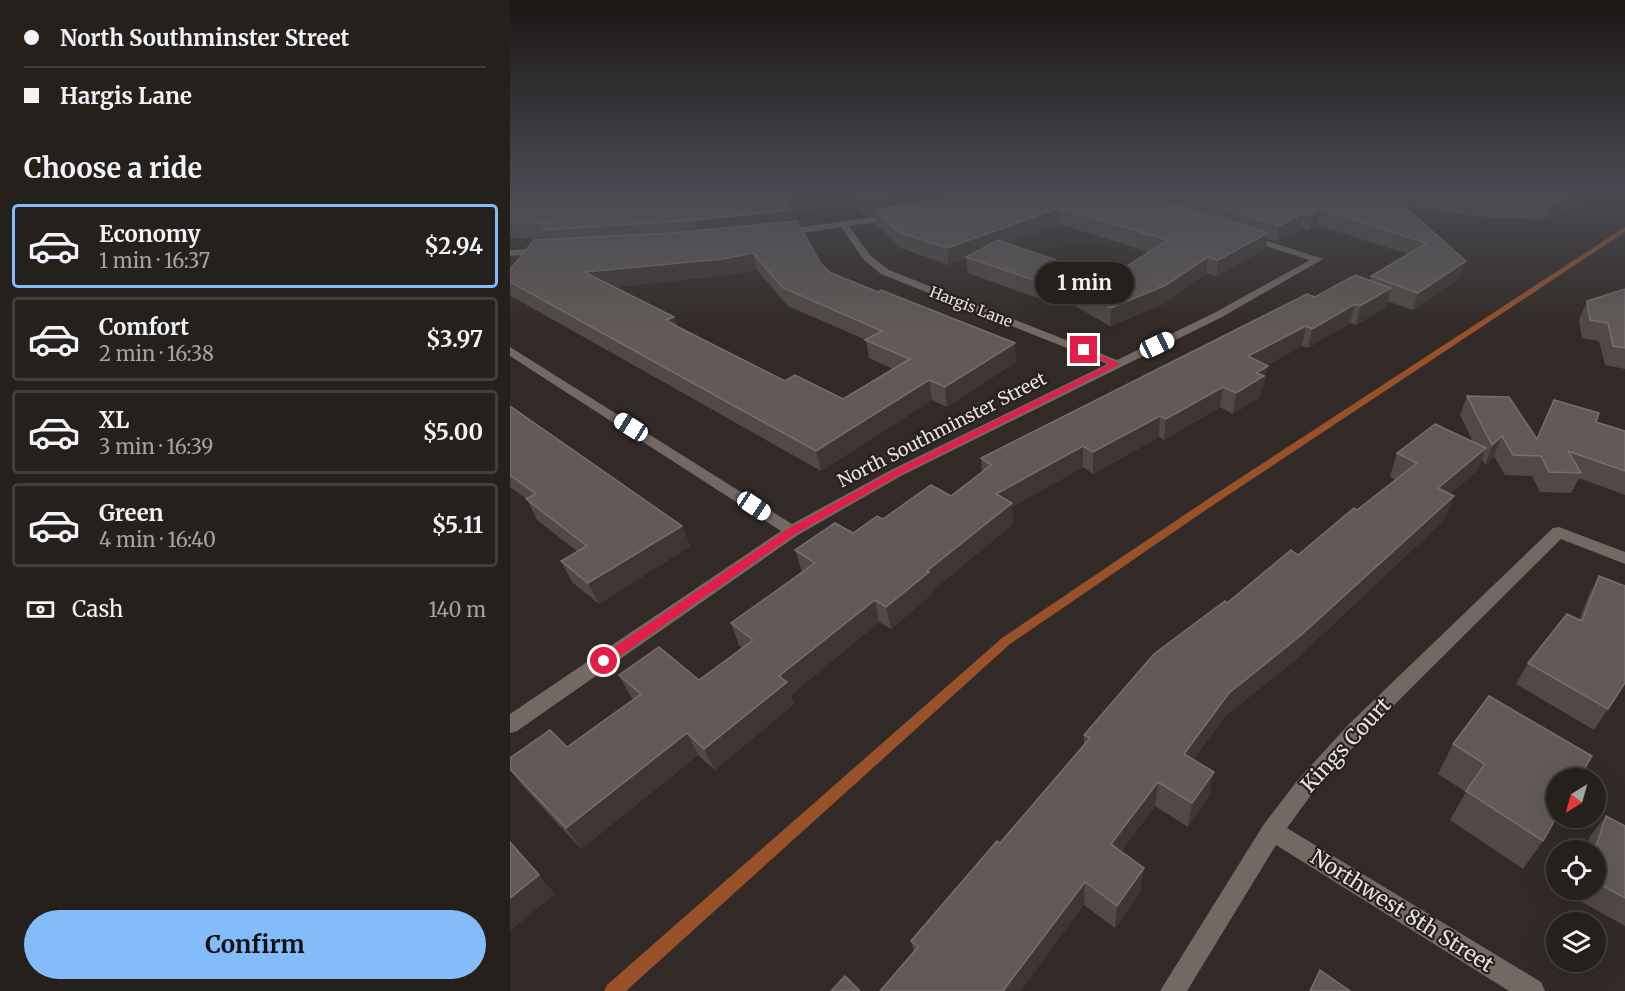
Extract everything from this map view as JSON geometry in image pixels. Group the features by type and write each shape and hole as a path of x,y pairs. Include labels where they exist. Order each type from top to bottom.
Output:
{"street":[{"name":"Hargis Lane","path":"852,238 872,264 885,272 1116,364"},
{"name":"North Southminster Street","path":"510,726 792,531 896,473 1218,315 1318,259 1252,238"},
{"path":"510,253 556,251"},
{"path":"510,351 792,531"},
{"name":"Kings Court","path":"1173,991 1272,831 1304,788 1356,730 1559,532 1625,558"},
{"name":"Northwest 8th Street","path":"1272,831 1532,991"}],"building":[{"path":"807,238 821,264 831,273 878,292 881,290 1015,343 945,387 929,380 816,451 510,282 510,270 534,240","holes":["753,253 783,288 882,331 865,340 910,359 843,399 795,375 785,381 678,327 666,320 674,317 584,272 723,259"]},
{"path":"917,238 974,238 947,248"},
{"path":"1162,238 1258,238 1218,260 1208,257 1166,285 1111,308 1062,282 1054,287 966,257 998,240 1108,278 1168,240"},
{"path":"1412,238 1440,238 1466,261 1418,293 1371,276 1427,243"},
{"path":"1355,275 1391,288 1360,306 1355,304 1312,329 1306,326 1248,356 1268,366 1256,373 1264,376 1236,393 1223,387 1166,419 1160,416 1093,452 1083,446 996,494 1012,503 886,607 875,600 779,676 787,682 704,749 687,733 566,828 510,769 510,758 550,730 567,747 641,694 619,675 659,647 699,680 753,640 731,623 815,563 795,550 835,523 853,533 877,516 883,519 931,485 951,496 991,465 981,458 1307,294 1315,297"},
{"path":"1625,289 1625,348 1613,346 1608,323 1590,320 1587,301"},
{"path":"1467,396 1509,397 1537,439 1554,400 1599,413 1596,422 1625,431 1625,471 1568,451 1581,473 1549,472 1541,456 1513,455 1502,436 1492,445"},
{"path":"510,406 682,526 588,583 561,561 587,546 526,499 536,494 510,475"},
{"path":"1435,424 1486,448 1438,488 1454,496 1300,636 1229,693 1184,754 1214,772 1192,803 1158,782 1111,844 1144,868 1117,906 1085,882 1003,991 880,991 918,947 911,941 997,841 1000,843 1090,738 1084,735 1154,654 1225,601 1227,603 1291,550 1298,555 1354,508 1357,510 1417,463 1397,453"},
{"path":"1599,576 1625,586 1625,683 1608,709 1528,663 1567,614 1582,621"},
{"path":"1489,696 1592,756 1585,768 1546,768 1546,828 1550,828 1543,841 1466,791 1485,764 1453,744"},
{"path":"1606,816 1625,826 1625,898 1606,888 1606,840 1598,840 1602,828 1606,828"},
{"path":"510,842 539,875 510,898"},
{"path":"1320,970 1350,991 1310,991"},
{"path":"845,976 860,991 831,991"}],"waterway":[{"path":"613,991 1006,641 1215,499 1611,238"}],"route":[{"path":"604,661 792,531 896,473 1116,364 1084,350"}]}
